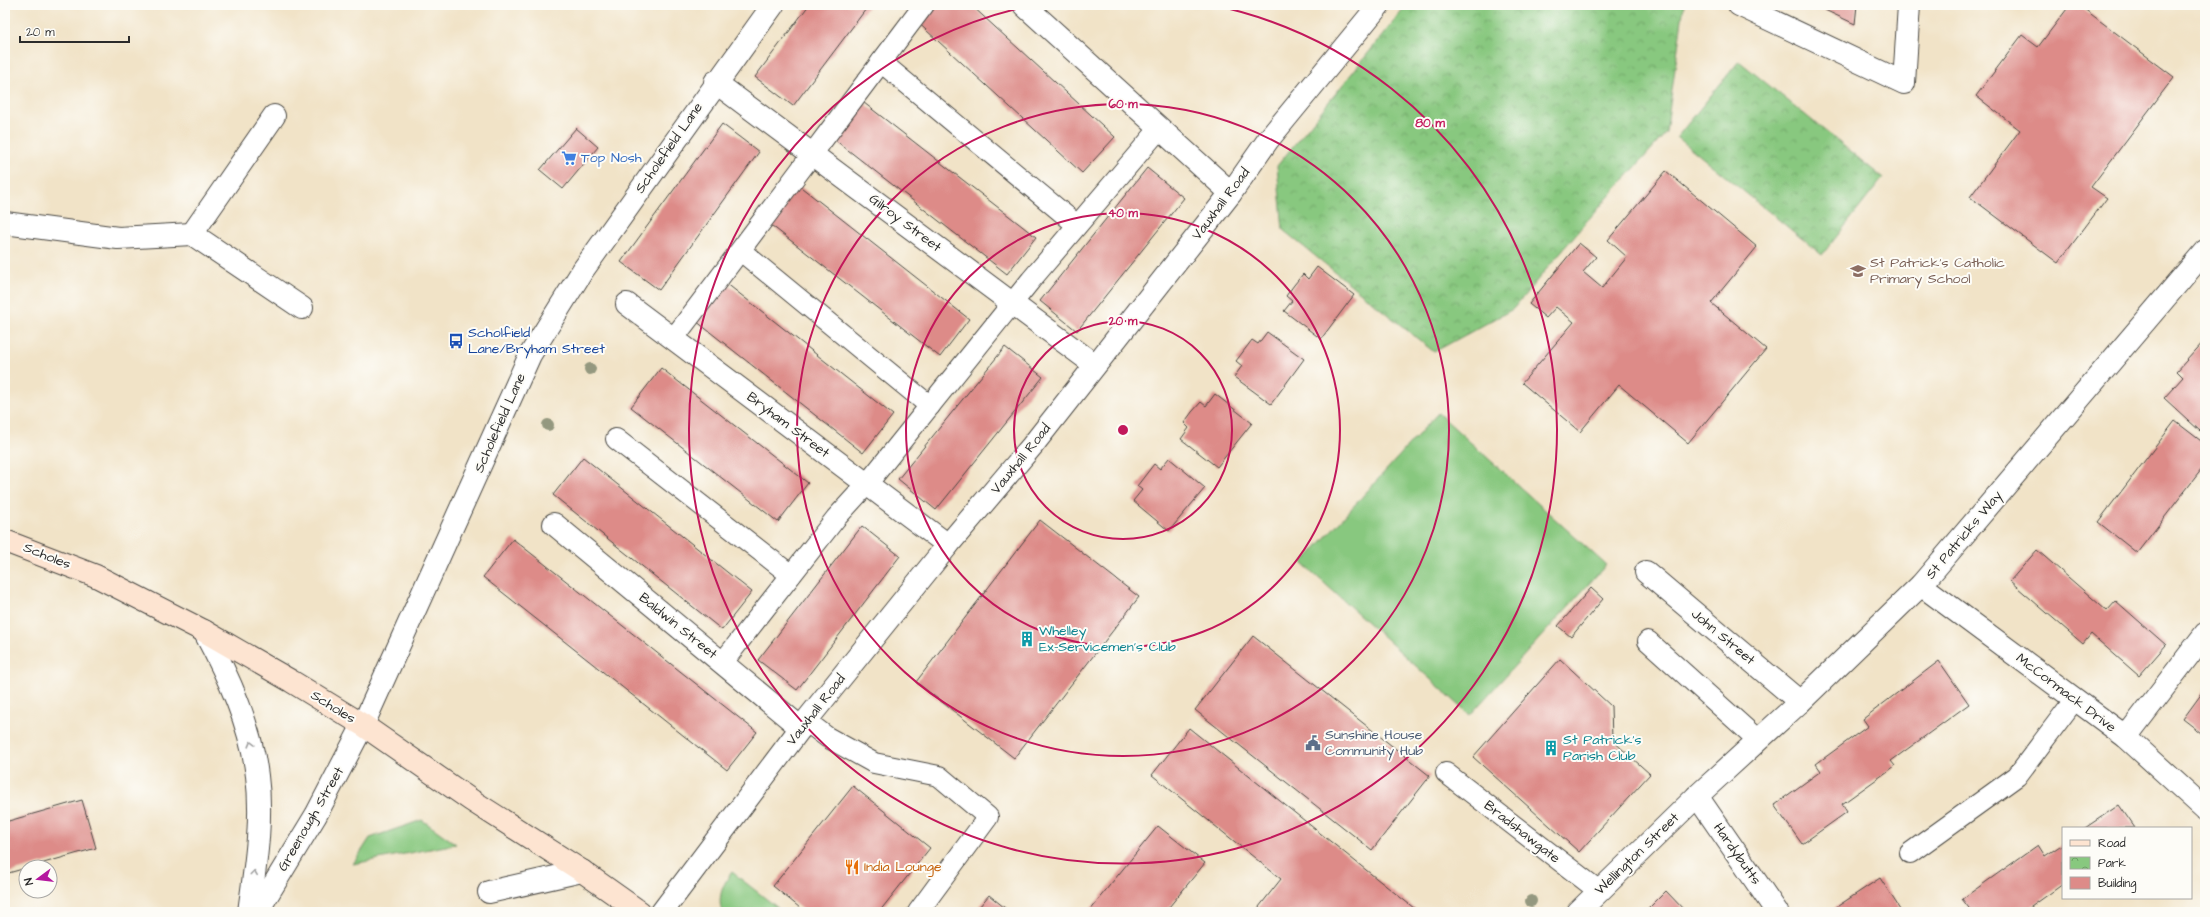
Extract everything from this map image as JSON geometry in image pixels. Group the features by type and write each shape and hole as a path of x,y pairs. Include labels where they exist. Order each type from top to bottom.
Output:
{"main road":[{"name":"Scholes","path":"5,541 96,576 204,631 291,681 363,725 471,800 582,871 640,912"}],"street":[{"name":"Scholefield Lane","path":"363,725 530,356 583,270 716,82 773,5"},
{"path":"1024,5 1232,193"},
{"name":"Vauxhall Road","path":"662,912 804,724 948,545 1032,446 1232,193 1268,140 1379,5"},
{"path":"1739,5 1904,84 1909,5"},
{"name":"Gilroy Street","path":"716,82 1095,365"},
{"path":"192,234 274,116"},
{"path":"5,223 118,238 192,234 302,308"},
{"name":"St Patricks Way","path":"1697,796 1800,702 1921,585 2205,251"},
{"name":"Bryham Street","path":"627,304 948,545"},
{"name":"Baldwin Street","path":"554,524 723,662 804,724"},
{"name":"John Street","path":"1646,572 1800,702"},
{"name":"McCormack Drive","path":"1921,585 2126,737 2205,808"},
{"path":"204,631 222,665 247,728 254,753 259,806 257,850 249,912"},
{"path":"2126,737 2205,634"},
{"name":"Greenough Street","path":"257,912 316,815 363,725"},
{"name":"Wellington Street","path":"1578,912 1697,796"},
{"name":"Hardybutts","path":"1697,796 1777,912"},
{"path":"488,892 582,871"}],"lane":[{"path":"674,339 924,5"},
{"path":"881,62 1077,225"},
{"path":"723,662 836,518 867,484 1012,303 1160,128"},
{"path":"741,251 930,406"},
{"path":"616,439 791,575"},
{"path":"1648,641 1758,740"},
{"path":"1910,853 2017,776 2075,699"},
{"path":"804,724 874,763 940,776 988,817 918,912"},
{"name":"Bradshawgate","path":"1446,773 1599,891"}],"green space":[{"path":"1407,5 1684,5 1666,133 1586,222 1513,309 1434,352 1283,230 1277,166"},
{"path":"1739,61 1883,178 1822,255 1677,137"},
{"path":"1438,413 1606,565 1470,715 1302,563"},
{"path":"422,820 456,844 353,864 370,838"},
{"path":"732,872 783,912 722,912 720,901 722,891"}],"building":[{"path":"809,5 869,5 793,106 755,77"},
{"path":"927,5 971,5 1115,137 1082,173 914,19"},
{"path":"1814,5 1857,5 1855,24"},
{"path":"2070,5 2079,5 2174,77 2091,187 2107,198 2058,263 1970,197 2020,130 1976,96 2022,35 2038,47"},
{"path":"859,99 1036,237 1007,274 830,136"},
{"path":"722,124 759,152 659,290 621,262"},
{"name":"Top Nosh","path":"576,128 598,147 563,189 540,170"},
{"path":"1147,168 1184,198 1077,331 1040,301"},
{"path":"1666,171 1757,247 1711,303 1766,349 1688,443 1619,385 1580,432 1522,383 1574,322 1556,307 1546,318 1529,304 1579,243 1596,257 1583,272 1602,288 1627,257 1608,240"},
{"path":"797,184 969,319 940,357 767,222"},
{"path":"1317,267 1354,295 1321,339 1284,311 1292,301 1286,296 1294,285 1303,274 1308,279"},
{"path":"726,283 893,415 863,453 696,321"},
{"path":"1267,332 1304,359 1271,404 1234,377 1242,366 1236,361 1252,340 1258,344"},
{"path":"2205,340 2205,425 2200,431 2164,398 2183,377 2177,371"},
{"path":"1005,347 1043,377 936,510 898,479"},
{"path":"661,368 808,483 778,522 631,407"},
{"path":"1215,394 1252,423 1217,467 1181,439 1189,428 1184,423 1192,412 1201,402 1206,406"},
{"path":"2175,421 2205,444 2205,465 2137,553 2098,522"},
{"path":"583,457 752,592 722,630 553,495"},
{"path":"1169,458 1205,488 1169,531 1133,501 1142,490 1137,486 1154,464 1160,469"},
{"name":"Whelley Ex-Servicemen's Club","path":"1040,520 1139,597 1014,758 916,682"},
{"path":"862,526 900,556 797,690 758,660"},
{"path":"513,539 757,732 727,770 483,577"},
{"path":"2037,550 2107,611 2116,601 2166,645 2139,676 2091,634 2083,644 2010,581"},
{"path":"1591,588 1603,599 1571,637 1558,626"},
{"name":"Sunshine House Community Hub","path":"1253,636 1430,776 1372,850 1195,710"},
{"name":"St Patrick's Parish Club","path":"1560,659 1611,706 1612,740 1650,774 1579,852 1473,757"},
{"path":"1939,661 1969,704 1891,761 1895,766 1842,804 1847,812 1802,844 1774,805 1821,771 1816,764 1868,726 1863,719"},
{"path":"2205,689 2205,736 2183,719"},
{"path":"1189,728 1419,912 1255,912 1281,879 1152,775"},
{"name":"India Lounge","path":"853,786 930,848 879,912 805,912 773,886"},
{"path":"82,800 96,848 58,859 18,859 18,870 5,874 5,822"},
{"path":"2119,805 2134,827 2086,827"},
{"path":"1158,826 1205,863 1165,912 1088,912"},
{"path":"2038,845 2045,856 2062,845 2062,885 2024,912 1972,912 1962,899"},
{"path":"1880,878 1902,912 1833,912 1832,910"},
{"path":"1666,891 1686,912 1645,912"},
{"path":"989,895 1010,912 975,912"}],"place":[{"name":"Top Nosh","path":"569,158"},
{"name":"St Patrick's Catholic Primary School","path":"1858,271"},
{"name":"Scholfield Lane/Bryham Street","path":"456,341"},
{"name":"Whelley Ex-Servicemen's Club","path":"1027,639"},
{"name":"Sunshine House Community Hub","path":"1313,743"},
{"name":"St Patrick's Parish Club","path":"1551,748"},
{"name":"India Lounge","path":"852,867"}]}
